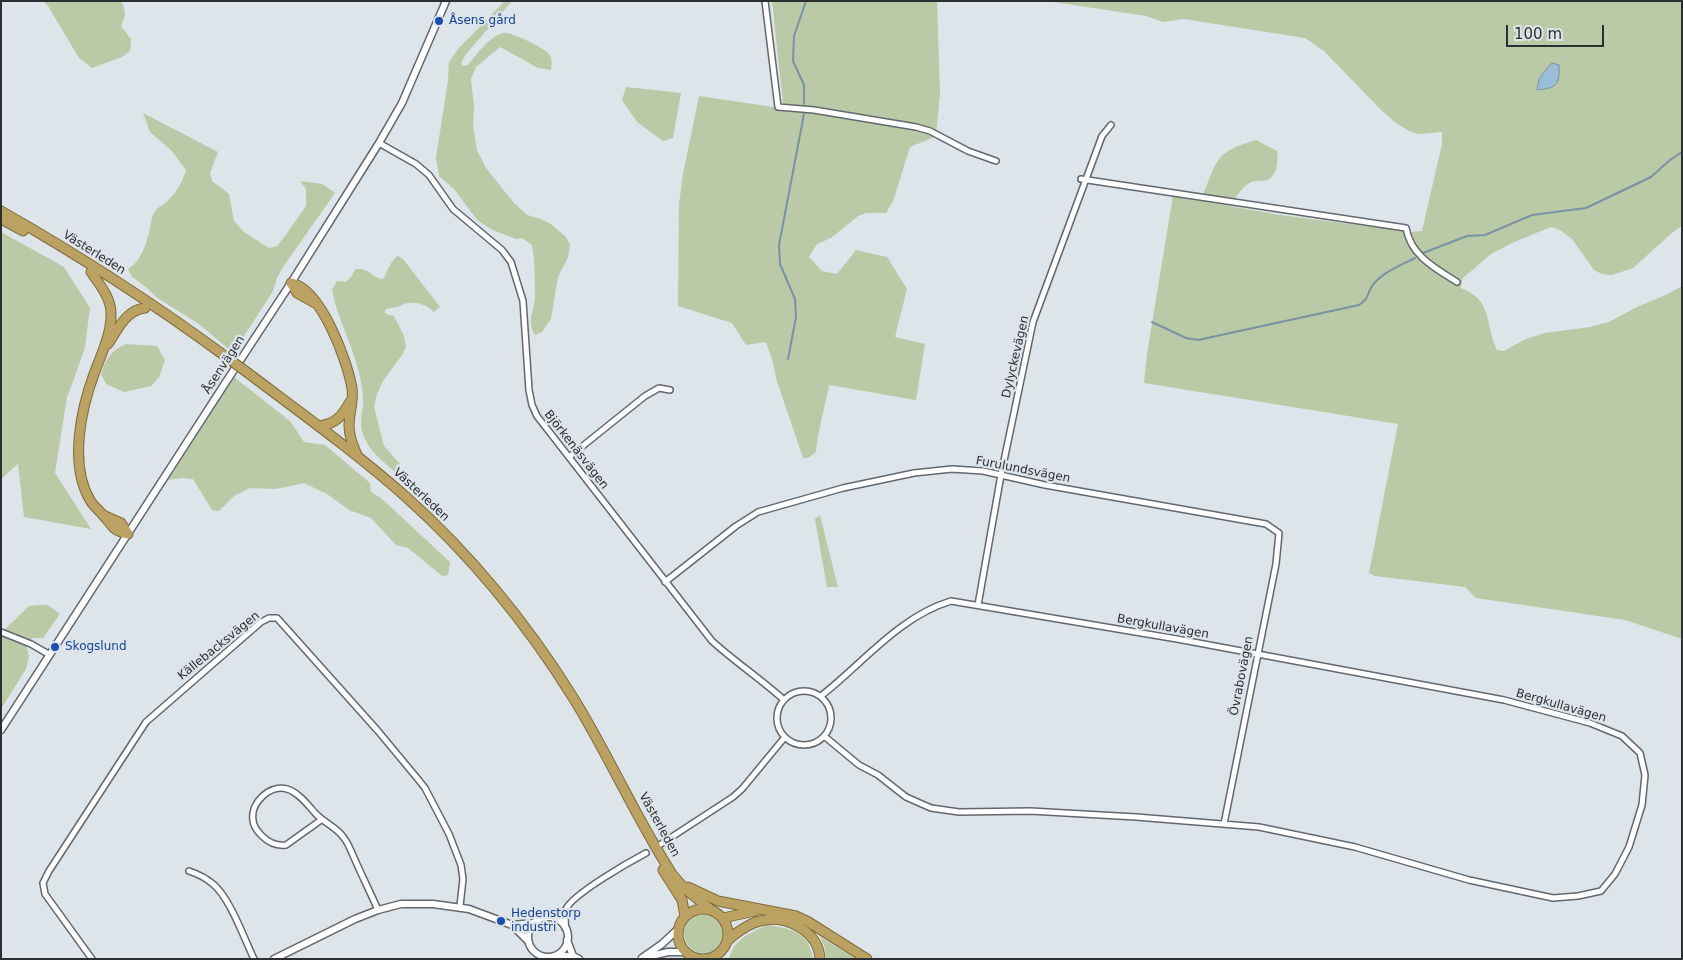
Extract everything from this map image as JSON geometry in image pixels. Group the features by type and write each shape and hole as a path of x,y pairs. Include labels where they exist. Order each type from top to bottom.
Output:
{"highway":[{"name":"Västerleden","path":"1,211 91,265 149,303 228,361"},
{"name":"Västerleden","path":"1,219 91,272 247,374 357,455 411,502 452,542 496,591 524,626 574,698 664,861 679,882 695,898 710,909"},
{"path":"91,272 107,296 111,312 102,355 85,403 80,427 79,459 87,494 95,508 116,531 128,534"},
{"path":"291,283 302,286 309,292 330,323 335,335 348,375 353,398 349,434 357,455"},
{"path":"102,355 125,318 137,309 145,308"},
{"name":"Västerleden","path":"247,374 384,483 431,527 492,594 548,668 585,726 659,862 682,900 685,916"},
{"path":"319,426 330,424 340,418 353,398"},
{"path":"679,882 718,901 796,916 866,959"},
{"path":"699,909 710,909 723,918 728,929 727,941 721,955 697,958 685,952 678,937 678,929 685,916 699,909"},
{"path":"723,918 760,910"},
{"path":"727,941 747,926 765,920 779,920 792,924 810,934 818,948 820,959"}],"street":[{"name":"Åsenvägen","path":"1,730 291,283 379,143 405,97 446,1"},
{"path":"765,1 778,108 814,110 916,127 930,131 968,151 996,161"},
{"name":"Dylyckevägen","path":"978,606 1001,475 1033,322 1084,179 1102,136 1111,126"},
{"name":"Björkenäsvägen","path":"379,143 416,164 429,175 453,209 502,250 511,262 523,301 529,390 532,405 537,416 712,642 784,700"},
{"path":"1084,179 1406,228 1407,235 1421,258 1457,282"},
{"path":"569,457 645,396 659,388 670,390"},
{"name":"Furulundsvägen","path":"665,582 736,526 758,512 820,494 914,474 952,469 983,471 1045,485 1266,524 1280,533"},
{"name":"Övrabovägen","path":"1224,824 1276,564 1280,533"},
{"name":"Bergkullavägen","path":"821,696 903,625 934,606 951,601 1257,654 1504,700 1590,723 1622,736 1640,753 1645,775 1642,805 1628,848 1615,874 1601,892 1552,898 1469,880 1355,847 1259,827 1030,811 959,812 931,808 906,797 878,776 859,765 824,736"},
{"name":"Källebacksvägen","path":"92,959 45,894 43,883 49,871 146,722 255,626 269,618 277,618 378,731 425,788 449,834 461,865 463,879 460,906"},
{"path":"1,632 31,644 50,655"},
{"path":"809,691 821,696 831,711 832,720 824,736 816,743 805,745 794,743 785,737 779,729 777,719 779,709 784,700 795,692 809,691"},
{"path":"661,844 742,789 785,737"},
{"path":"322,820 286,845 279,846 272,844 263,837 252,819 256,805 266,794 281,788 296,793 322,820 345,838 378,910"},
{"path":"553,918 565,911 583,893 618,869 646,853"},
{"path":"189,871 204,877 215,885 225,899 254,959"},
{"path":"274,959 354,919 401,904 460,906 512,925 529,942 536,953 546,956 576,957"},
{"path":"565,911 567,940 576,957"},
{"path":"512,925 534,923 543,918 553,918 565,928"},
{"path":"529,942 529,932 534,923"},
{"path":"641,958 658,947 678,929"},
{"path":"552,956 562,950 567,940"},
{"path":"641,958 668,952 685,952"}],"green space":[{"path":"43,1 120,1 123,4 125,15 121,26 131,39 130,51 122,57 92,68 79,58 48,6"},
{"path":"505,1 512,1 466,54 461,63 463,66 468,65 488,42 503,33 519,37 534,44 546,51 551,58 551,70 538,68 500,47 476,67 471,79 474,107 473,125 477,150 486,168 514,203 527,215 552,225 566,237 570,245 568,257 558,277 551,319 542,332 535,335 531,325 535,297 532,245 522,238 516,239 493,230 478,221 454,189 439,176 436,158 449,62 458,49"},
{"path":"772,1 937,1 940,93 936,134 932,138 910,147 893,201 886,213 866,213 858,216 831,238 817,244 809,257 822,271 837,274 856,250 887,257 907,289 895,337 925,344 916,400 829,385 816,452 808,458 803,458 766,342 746,345 732,323 678,306 679,204 683,174 699,96 773,107 783,103"},
{"path":"1047,1 1682,1 1682,226 1633,268 1612,275 1602,274 1594,270 1572,239 1560,230 1551,227 1514,242 1491,254 1462,279 1461,288 1479,299 1486,314 1497,350 1504,351 1526,339 1545,333 1590,327 1609,322 1682,286 1682,639 1625,620 1476,598 1465,587 1375,576 1369,573 1398,424 1144,383 1172,196 1280,215 1411,232 1422,231 1442,144 1442,132 1418,134 1396,123 1324,51 1305,38 1184,19 1163,22 1146,16"},
{"path":"626,87 681,93 673,138 663,141 637,122 622,100"},
{"path":"143,113 218,152 210,173 212,181 229,194 234,221 244,232 269,248 277,246 306,206 306,189 300,181 322,184 335,193 283,267 273,291 232,352 199,324 156,297 132,277 128,269 135,263 143,250 154,213 169,200 178,188 186,170 171,150 150,132"},
{"path":"1256,140 1277,151 1276,167 1271,178 1265,181 1253,181 1241,190 1234,200 1203,195 1220,158 1233,148"},
{"path":"1,232 64,267 90,308 85,347 67,397 55,473 91,529 24,517 18,464 1,479"},
{"path":"398,256 403,259 440,307 434,312 424,305 412,303 385,310 385,313 394,316 404,336 406,347 383,381 374,407 384,446 400,464 400,472 396,473 374,453 361,428 363,397 361,383 332,290 337,281 346,282 352,276 355,269 368,271 376,277 383,279 391,263"},
{"path":"126,344 157,346 165,360 159,377 151,386 124,392 106,384 101,374 105,364 113,352"},
{"path":"234,377 290,421 304,442 325,445 370,483 371,492 381,498 450,562 448,575 442,576 408,548 396,545 371,518 349,510 327,494 304,483 276,489 250,488 234,496 219,511 212,510 193,479 168,480"},
{"path":"820,515 838,587 827,587 815,519"},
{"path":"48,605 60,614 43,638 33,638 26,644 29,657 26,669 1,709 1,633 29,606"},
{"path":"708,913 715,916 721,922 724,933 723,941 715,950 708,953 700,953 693,950 685,941 684,929 687,922 696,914"},
{"path":"767,925 790,930 803,937 808,943 813,959 729,959 731,952 739,942 749,934"},
{"path":"820,937 857,959 826,959 825,948"}],"water":[{"path":"1552,63 1559,65 1558,81 1549,88 1537,90 1539,79"}],"waterway":[{"path":"804,104 804,85 793,61 794,36 806,1"},
{"path":"788,359 796,317 795,299 780,264 779,245 804,114"},
{"path":"1423,253 1467,236 1485,235 1532,215 1586,208 1651,177 1682,152"},
{"path":"1152,322 1186,338 1198,340 1359,305 1366,298 1376,281 1415,258"}],"place":[{"name":"Åsens gård","path":"439,21"},
{"name":"Skogslund","path":"55,647"},
{"name":"Hedenstorp industri","path":"501,921"}]}
